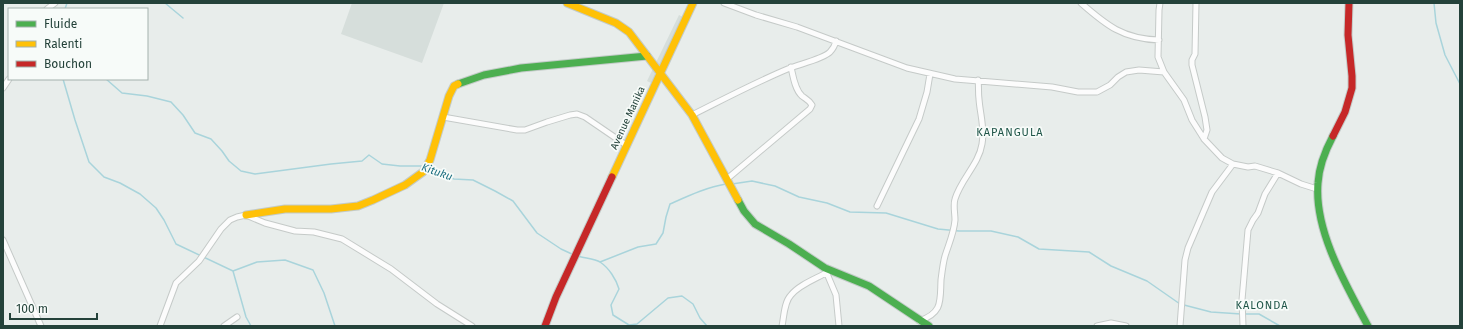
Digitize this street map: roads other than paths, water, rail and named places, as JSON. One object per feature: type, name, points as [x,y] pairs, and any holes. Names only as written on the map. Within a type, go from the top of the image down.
[{"type":"street","points":[[567,3],[616,23],[629,32],[692,115],[744,211],[755,224],[789,244],[826,270],[869,286],[930,326]]},
{"type":"street","name":"Avenue Manika","points":[[545,326],[556,297],[659,73],[694,3]]},
{"type":"street","points":[[724,3],[756,15],[797,26],[907,68],[955,78],[1052,87],[1078,92],[1097,92],[1110,85],[1126,72],[1139,70],[1164,72]]},
{"type":"street","points":[[1081,3],[1102,21],[1126,35],[1143,39],[1158,40]]},
{"type":"street","points":[[1160,3],[1158,57],[1164,72],[1184,100],[1192,120],[1204,140],[1222,158],[1233,164],[1248,167],[1255,166],[1278,172],[1301,184],[1316,189]]},
{"type":"street","points":[[1196,3],[1195,54],[1192,60],[1207,130],[1204,140]]},
{"type":"street","points":[[1349,3],[1348,21],[1349,46],[1353,76],[1352,93],[1347,111],[1326,147],[1320,164],[1316,189],[1319,210],[1336,262],[1368,326]]},
{"type":"street","points":[[692,115],[750,85],[830,52],[836,41]]},
{"type":"street","points":[[160,326],[176,283],[199,261],[221,229],[230,220],[246,215],[285,209],[328,209],[358,206],[379,198],[415,179],[428,167],[433,157],[447,98],[452,87],[462,81],[482,75],[547,64],[647,56]]},
{"type":"street","points":[[727,179],[810,109],[812,105],[810,101],[801,95],[797,88],[791,67]]},
{"type":"street","points":[[877,206],[919,119],[927,92],[930,74]]},
{"type":"street","points":[[920,320],[930,317],[938,308],[941,297],[943,269],[955,220],[954,200],[960,185],[974,164],[982,146],[984,131],[978,80]]},
{"type":"street","points":[[443,117],[517,130],[525,130],[577,114],[591,120],[626,145]]},
{"type":"street","points":[[1180,326],[1188,248],[1212,192],[1233,164]]},
{"type":"street","points":[[1243,326],[1242,300],[1248,230],[1252,220],[1258,213],[1265,194],[1278,172]]},
{"type":"street","points":[[246,215],[264,223],[295,231],[314,232],[342,239],[391,269],[436,304],[472,326]]},
{"type":"street","points":[[3,240],[41,326]]},
{"type":"street","points":[[782,326],[790,295],[826,270]]},
{"type":"street","points":[[826,270],[836,295],[839,326]]},
{"type":"street","points":[[224,326],[237,317]]},
{"type":"street","points":[[1097,326],[1111,323],[1126,326]]},
{"type":"waterway","name":"Kituku","points":[[65,8],[67,3]]},
{"type":"waterway","points":[[165,3],[183,18]]},
{"type":"waterway","points":[[1434,3],[1436,23],[1445,55],[1460,84]]},
{"type":"waterway","points":[[63,80],[89,162],[104,177],[120,183],[140,194],[156,208],[176,244],[233,271],[257,262],[285,260],[313,270],[324,293],[335,326]]},
{"type":"waterway","name":"Kituku","points":[[107,80],[122,93],[147,96],[171,102],[183,115],[195,133],[211,139],[229,161],[241,171],[255,174],[362,161],[369,155],[382,164],[424,167]]},
{"type":"waterway","name":"Kituku","points":[[429,169],[454,179],[473,180],[513,201],[537,233],[561,249],[574,255]]},
{"type":"waterway","points":[[732,184],[752,181],[775,186],[799,197],[827,203],[850,212],[886,213],[938,229],[959,231],[991,231],[1018,237],[1039,249],[1089,252],[1111,266],[1147,281],[1180,304]]},
{"type":"waterway","points":[[600,262],[638,247],[656,244],[663,233],[670,204],[691,195],[726,184]]},
{"type":"waterway","name":"Kituku","points":[[578,256],[600,262],[612,274],[619,289],[611,305],[613,315],[629,325],[637,324],[668,298],[682,296],[693,304],[700,318],[707,326]]},
{"type":"waterway","points":[[233,271],[246,317],[251,326]]},
{"type":"waterway","points":[[1184,305],[1211,312],[1241,314]]},
{"type":"waterway","points":[[1245,314],[1259,314],[1280,326]]},
{"type":"district","name":"KAPANGULA","points":[[1010,132]]},
{"type":"district","name":"KALONDA","points":[[1262,305]]}]
